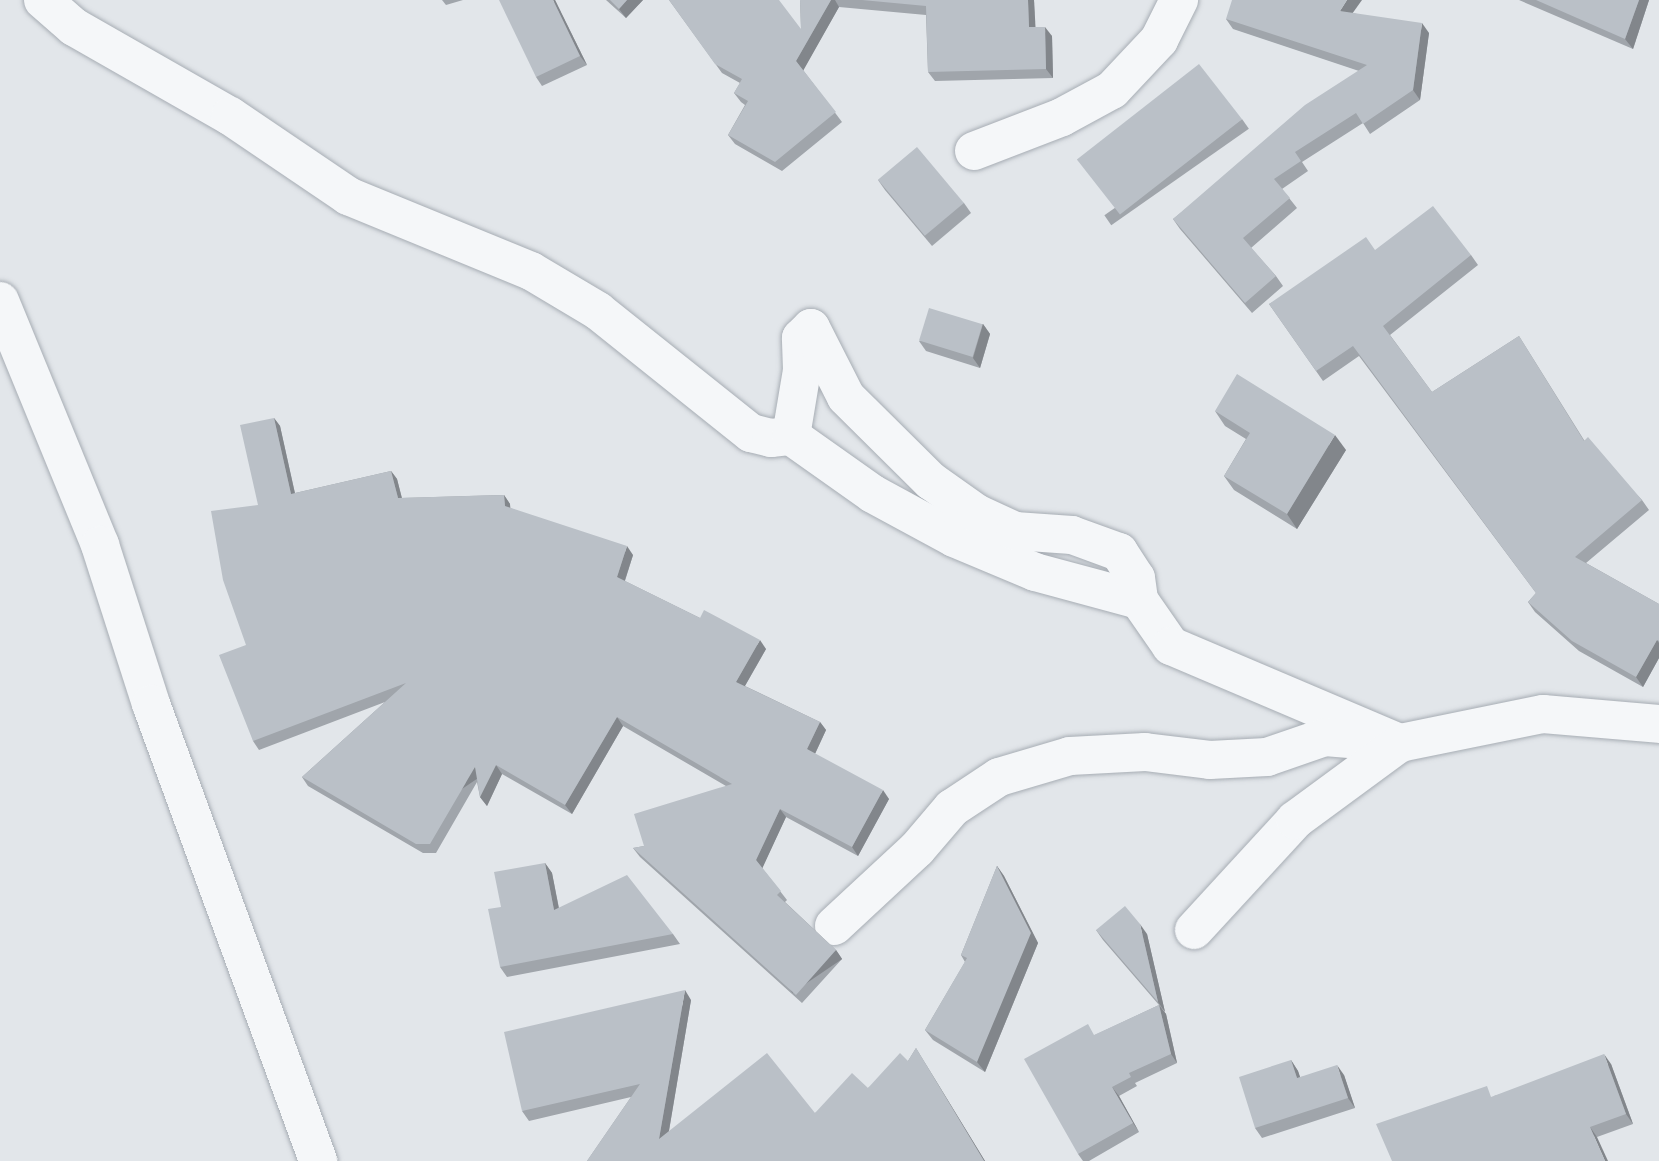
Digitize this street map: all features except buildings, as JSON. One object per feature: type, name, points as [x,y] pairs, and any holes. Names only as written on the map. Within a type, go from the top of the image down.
[{"type":"street","points":[[43,0],[74,27],[230,116],[348,196],[531,271],[598,311],[751,433],[771,438],[791,436],[882,500],[954,538],[1035,572],[1139,600]]},
{"type":"street","points":[[974,151],[1062,117],[1112,90],[1159,40],[1179,0]]},
{"type":"street","points":[[0,301],[100,545],[151,704],[318,1161]]},
{"type":"street","points":[[791,436],[802,370],[801,338],[811,328],[846,397],[931,481],[976,513],[1015,531],[1072,535],[1119,552],[1136,578],[1139,600],[1171,646],[1400,743]]},
{"type":"street","points":[[834,926],[917,849],[952,808],[999,777],[1070,756],[1144,752],[1210,760],[1267,757],[1325,737],[1400,743],[1543,714],[1659,723]]},
{"type":"street","points":[[1194,930],[1295,820],[1400,743]]}]
